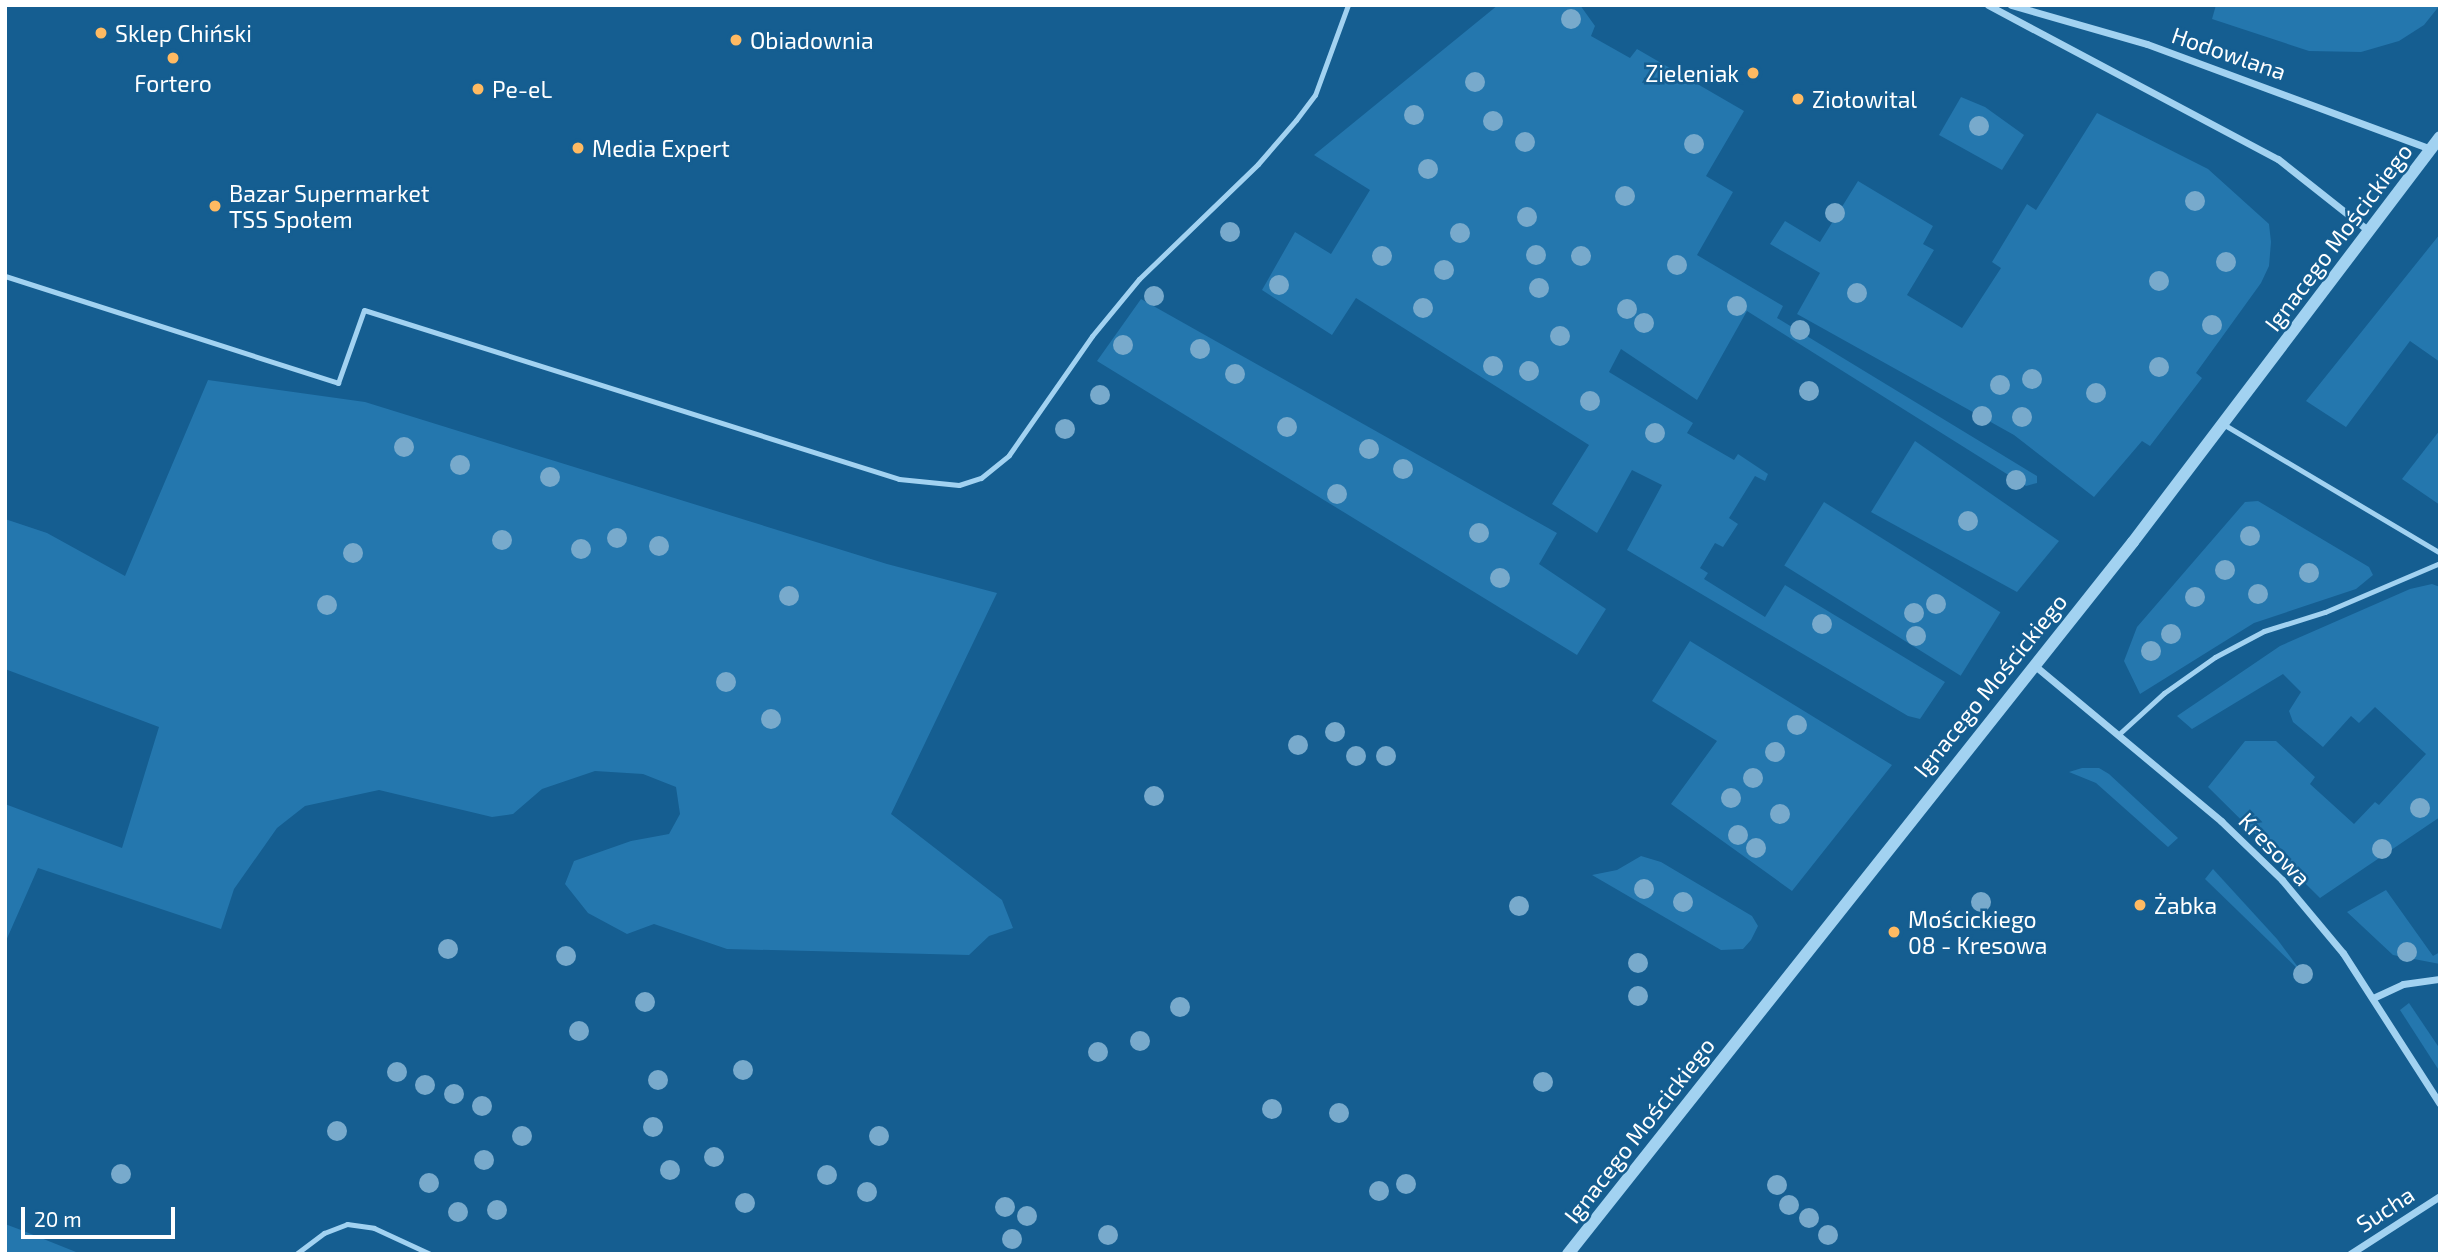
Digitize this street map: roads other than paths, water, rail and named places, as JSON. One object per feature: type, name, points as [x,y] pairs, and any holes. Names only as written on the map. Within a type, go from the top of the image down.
[{"type":"street","points":[[1988,5],[2278,159],[2369,231]]},
{"type":"street","name":"Hodowlana","points":[[2011,5],[2147,44],[2431,149]]},
{"type":"street","name":"Ignacego Mościckiego","points":[[1568,1254],[2223,424],[2440,137]]},
{"type":"street","name":"Kresowa","points":[[2033,664],[2119,734],[2282,880],[2343,953],[2440,1104]]},
{"type":"street","points":[[2373,998],[2403,984],[2440,979]]},
{"type":"street","name":"Sucha","points":[[2350,1254],[2440,1196]]},
{"type":"lane","points":[[5,276],[338,383],[364,310],[899,479],[959,485],[981,478],[1009,455],[1092,336],[1139,279],[1296,120],[1315,95],[1348,5]]},
{"type":"lane","points":[[2223,424],[2440,553]]},
{"type":"lane","points":[[2119,734],[2164,693],[2215,657],[2264,631],[2325,612],[2440,563]]},
{"type":"lane","points":[[296,1254],[324,1233],[347,1224],[374,1228],[430,1254]]},
{"type":"place","name":"Sklep Chiński","points":[[101,33]]},
{"type":"place","name":"Obiadownia","points":[[736,40]]},
{"type":"place","name":"Fortero","points":[[173,58]]},
{"type":"place","name":"Zieleniak","points":[[1753,73]]},
{"type":"place","name":"Pe-eL","points":[[478,89]]},
{"type":"place","name":"Ziołowital","points":[[1798,99]]},
{"type":"place","name":"Media Expert","points":[[578,148]]},
{"type":"place","name":"Bazar Supermarket TSS Społem","points":[[215,206]]},
{"type":"place","name":"Żabka","points":[[2140,905]]},
{"type":"place","name":"Mościckiego 08 - Kresowa","points":[[1894,932]]}]
